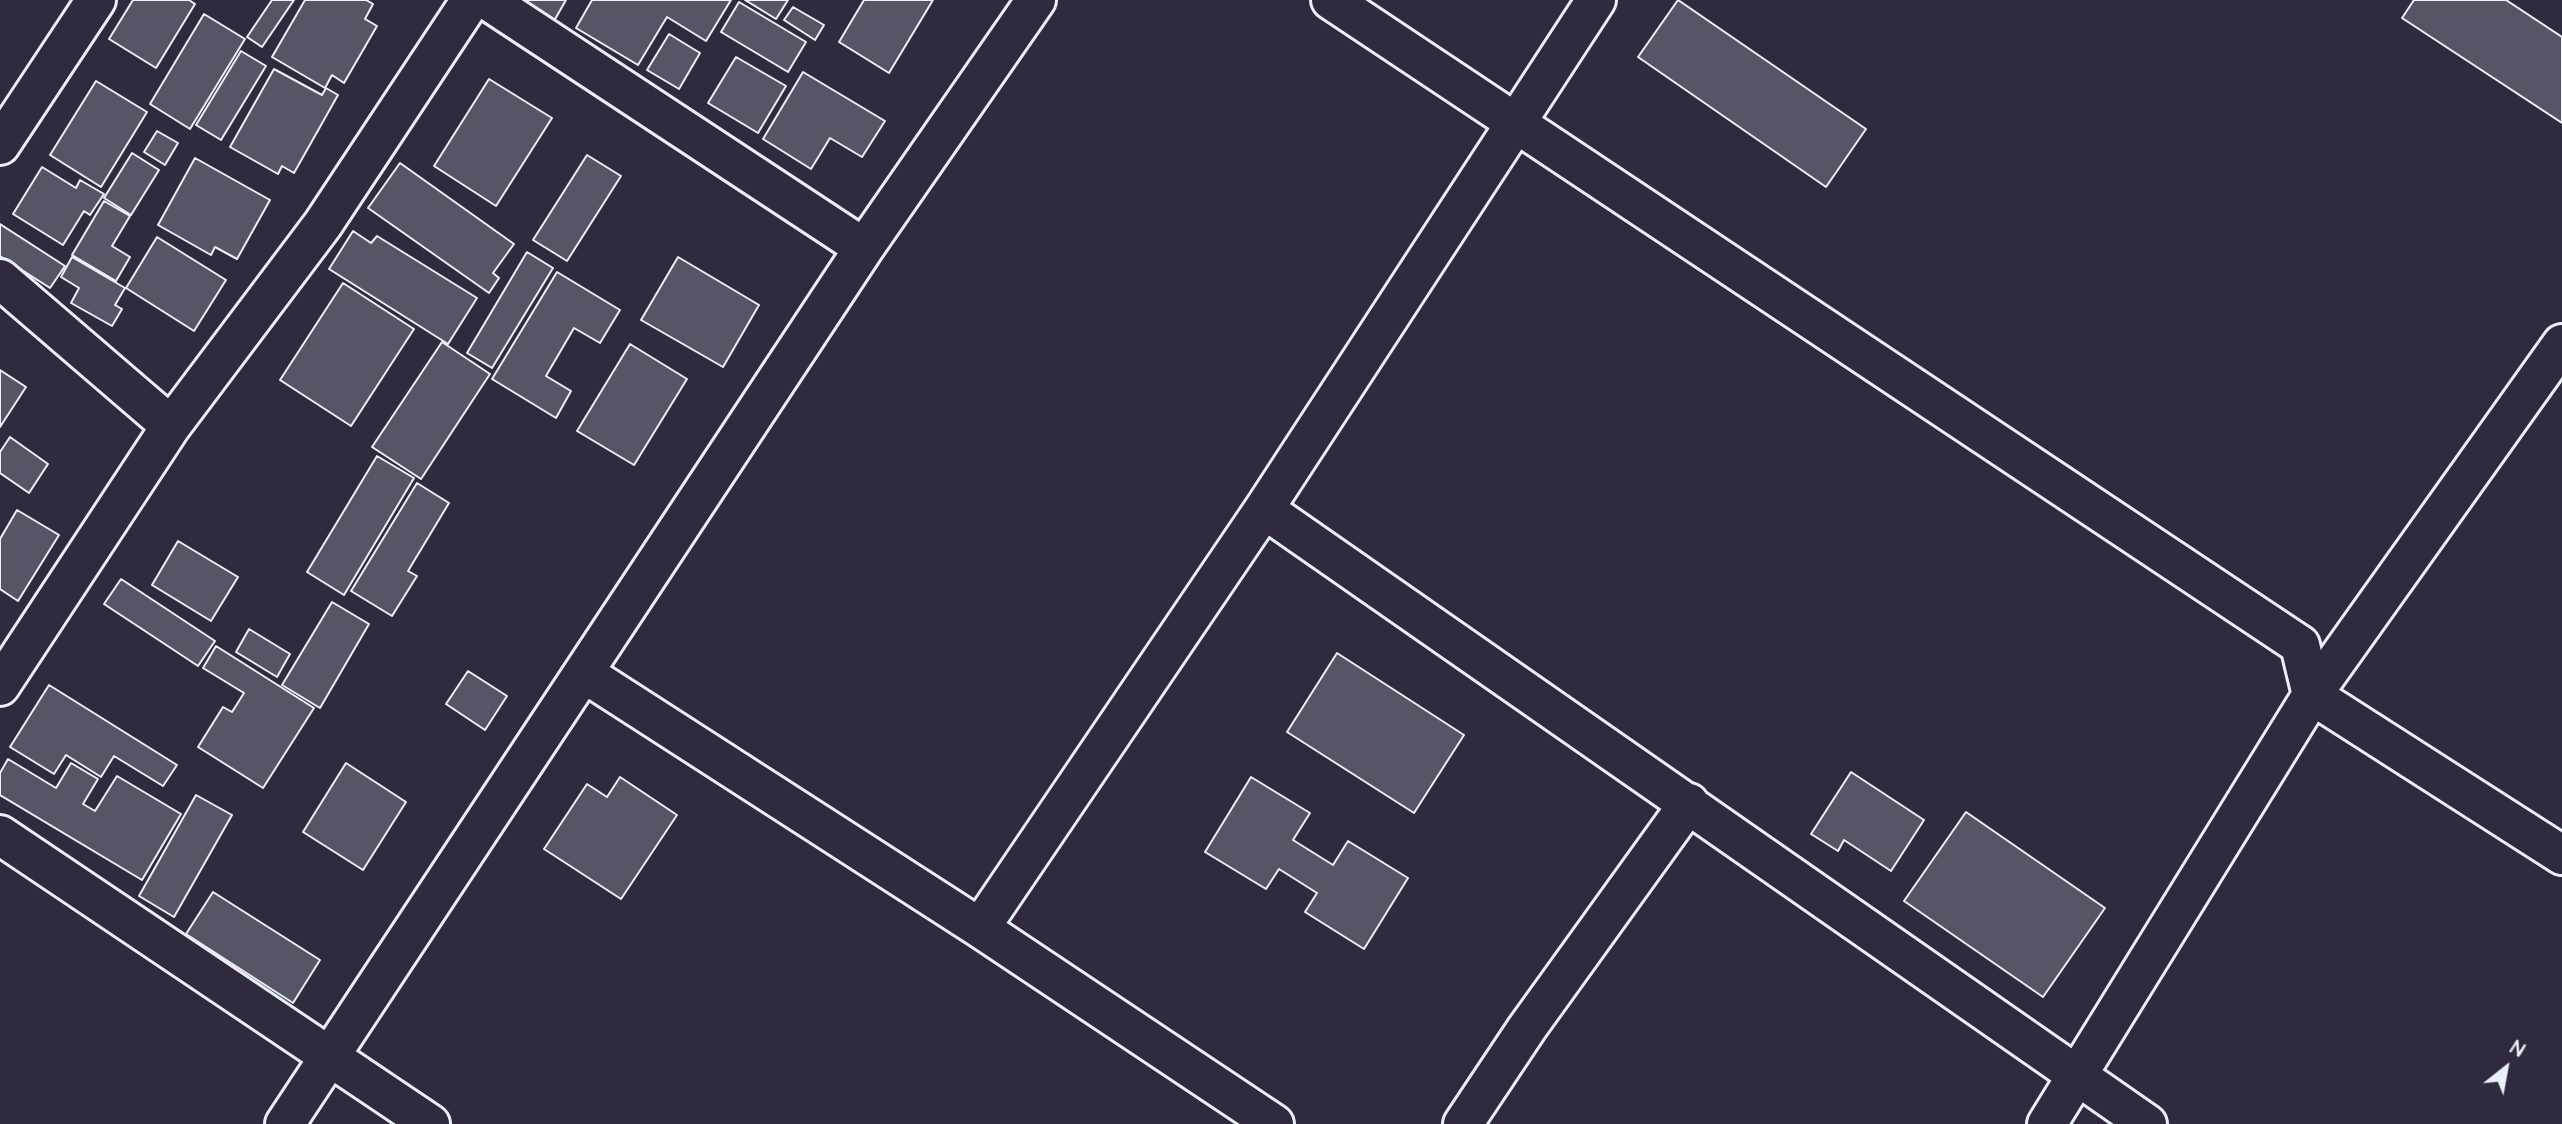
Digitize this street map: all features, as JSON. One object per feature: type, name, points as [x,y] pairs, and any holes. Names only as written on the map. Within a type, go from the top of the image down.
[{"type":"street","points":[[0,145],[96,0]]},
{"type":"street","points":[[0,686],[171,426],[323,224],[471,0]]},
{"type":"street","points":[[487,0],[864,248]]},
{"type":"street","points":[[285,1124],[864,248],[1037,0]]},
{"type":"street","points":[[1332,0],[2300,645],[2312,695],[2562,855]]},
{"type":"street","points":[[980,928],[1265,509],[1596,0]]},
{"type":"street","points":[[0,279],[171,426]]},
{"type":"street","points":[[2047,1124],[2312,695],[2562,344]]},
{"type":"street","points":[[1265,509],[2147,1124]]},
{"type":"street","points":[[584,674],[980,928],[1274,1124]]},
{"type":"street","points":[[1463,1124],[1527,1028],[1689,803]]},
{"type":"street","points":[[0,835],[430,1124]]},
{"type":"building","points":[[133,0],[189,0],[195,4],[156,68],[109,39]]},
{"type":"building","points":[[272,0],[294,0],[262,47],[247,37]]},
{"type":"building","points":[[305,0],[366,0],[373,4],[365,19],[377,26],[344,83],[332,75],[325,88],[272,57]]},
{"type":"building","points":[[520,0],[566,0],[554,21]]},
{"type":"building","points":[[592,0],[731,0],[706,41],[667,17],[638,65],[576,28]]},
{"type":"building","points":[[745,0],[788,0],[776,19]]},
{"type":"building","points":[[864,0],[933,0],[889,73],[839,42]]},
{"type":"building","points":[[1678,0],[1866,129],[1826,187],[1638,57]]},
{"type":"building","points":[[2414,0],[2506,0],[2562,37],[2562,123],[2402,18]]},
{"type":"building","points":[[739,2],[806,42],[788,72],[721,32]]},
{"type":"building","points":[[793,7],[824,25],[815,40],[784,20]]},
{"type":"building","points":[[204,14],[245,39],[190,129],[150,104]]},
{"type":"building","points":[[669,34],[700,53],[679,89],[647,70]]},
{"type":"building","points":[[241,51],[266,66],[221,140],[196,125]]},
{"type":"building","points":[[736,57],[786,86],[758,133],[708,103]]},
{"type":"building","points":[[274,69],[322,95],[326,88],[338,95],[294,173],[282,166],[278,174],[230,147]]},
{"type":"building","points":[[803,72],[885,121],[862,157],[830,138],[811,169],[763,139]]},
{"type":"building","points":[[489,79],[552,118],[496,206],[434,166]]},
{"type":"building","points":[[96,81],[147,112],[101,187],[50,155]]},
{"type":"building","points":[[157,131],[178,143],[165,165],[144,152]]},
{"type":"building","points":[[132,153],[159,170],[131,215],[104,198]]},
{"type":"building","points":[[587,155],[621,176],[567,261],[533,240]]},
{"type":"building","points":[[195,158],[270,200],[237,259],[215,247],[211,255],[158,225]]},
{"type":"building","points":[[400,163],[514,244],[493,273],[499,278],[489,293],[368,208]]},
{"type":"building","points":[[42,167],[76,188],[80,180],[104,194],[90,215],[84,211],[63,245],[13,214]]},
{"type":"building","points":[[104,201],[130,216],[112,246],[130,257],[116,281],[72,255]]},
{"type":"building","points":[[0,224],[65,266],[50,288],[0,256]]},
{"type":"building","points":[[353,231],[371,243],[377,236],[477,298],[448,344],[329,269]]},
{"type":"building","points":[[157,237],[226,280],[194,331],[126,288]]},
{"type":"building","points":[[527,252],[553,268],[492,368],[467,353]]},
{"type":"building","points":[[72,257],[125,288],[115,305],[122,309],[112,326],[71,303],[79,288],[61,277]]},
{"type":"building","points":[[678,257],[759,305],[723,367],[641,320]]},
{"type":"building","points":[[557,272],[620,310],[600,343],[574,328],[546,376],[571,391],[556,418],[492,379]]},
{"type":"building","points":[[343,283],[414,329],[351,426],[280,380]]},
{"type":"building","points":[[442,342],[490,374],[421,479],[372,447]]},
{"type":"building","points":[[630,344],[687,379],[634,465],[577,431]]},
{"type":"building","points":[[0,370],[26,387],[0,427]]},
{"type":"building","points":[[10,437],[48,464],[29,493],[0,473],[0,452]]},
{"type":"building","points":[[377,456],[414,478],[344,595],[307,572]]},
{"type":"building","points":[[417,483],[449,503],[408,571],[417,576],[392,616],[351,591]]},
{"type":"building","points":[[17,510],[59,535],[18,601],[0,589],[0,539]]},
{"type":"building","points":[[178,541],[238,577],[211,621],[152,585]]},
{"type":"building","points":[[121,579],[215,641],[198,666],[104,604]]},
{"type":"building","points":[[332,602],[369,624],[320,708],[282,685]]},
{"type":"building","points":[[249,629],[290,654],[277,677],[236,652]]},
{"type":"building","points":[[216,646],[314,708],[263,788],[198,747],[223,707],[232,712],[244,693],[203,668]]},
{"type":"building","points":[[1337,653],[1464,735],[1414,813],[1287,732]]},
{"type":"building","points":[[468,671],[507,696],[485,730],[446,704]]},
{"type":"building","points":[[49,685],[177,765],[163,786],[114,756],[101,777],[66,755],[54,774],[10,747]]},
{"type":"building","points":[[8,759],[56,788],[71,763],[98,779],[83,804],[95,811],[117,776],[181,814],[142,880],[0,795],[0,773]]},
{"type":"building","points":[[346,763],[406,802],[363,870],[303,832]]},
{"type":"building","points":[[1851,772],[1924,820],[1891,871],[1844,840],[1838,851],[1811,834]]},
{"type":"building","points":[[620,777],[677,815],[621,899],[544,849],[587,784],[607,797]]},
{"type":"building","points":[[1251,777],[1310,813],[1293,840],[1333,865],[1348,841],[1408,878],[1364,949],[1305,912],[1317,893],[1279,869],[1266,889],[1205,852]]},
{"type":"building","points":[[196,795],[232,815],[174,917],[139,896]]},
{"type":"building","points":[[1966,812],[2105,908],[2043,997],[1904,901]]},
{"type":"building","points":[[213,892],[320,960],[293,1003],[186,934]]}]
